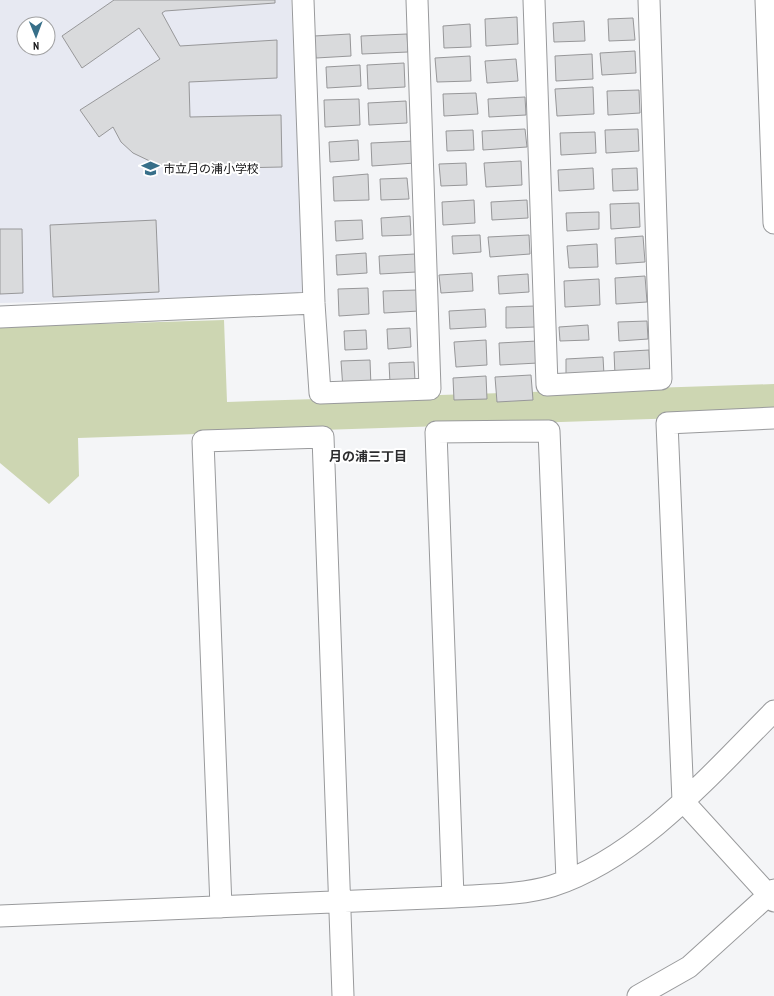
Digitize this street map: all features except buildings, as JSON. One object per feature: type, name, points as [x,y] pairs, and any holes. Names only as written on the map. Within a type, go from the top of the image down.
[{"type":"street","points":[[303,0],[314,303],[320,393],[430,389],[417,0]]},
{"type":"street","points":[[534,0],[547,385],[661,380],[649,0]]},
{"type":"street","points":[[766,0],[774,223]]},
{"type":"street","points":[[0,317],[314,303]]},
{"type":"street","points":[[638,996],[689,967],[772,895],[683,801],[667,423],[774,418]]},
{"type":"street","points":[[453,897],[436,432],[549,431],[567,880]]},
{"type":"street","points":[[221,907],[203,441],[323,437],[341,902],[343,996]]},
{"type":"street","points":[[0,916],[453,897],[508,894],[551,886],[567,880],[618,854],[683,801],[774,711]]},
{"type":"shaded area","name":"市立月の浦小学校","points":[[0,0],[291,0],[306,288],[300,295],[0,303]]},
{"type":"green space","points":[[224,320],[227,402],[774,384],[774,415],[78,438],[79,476],[49,504],[0,463],[0,327]]},
{"type":"place","name":"市立月の浦小学校","points":[[150,168]]},
{"type":"district","name":"月の浦三丁目","points":[[368,456]]}]
